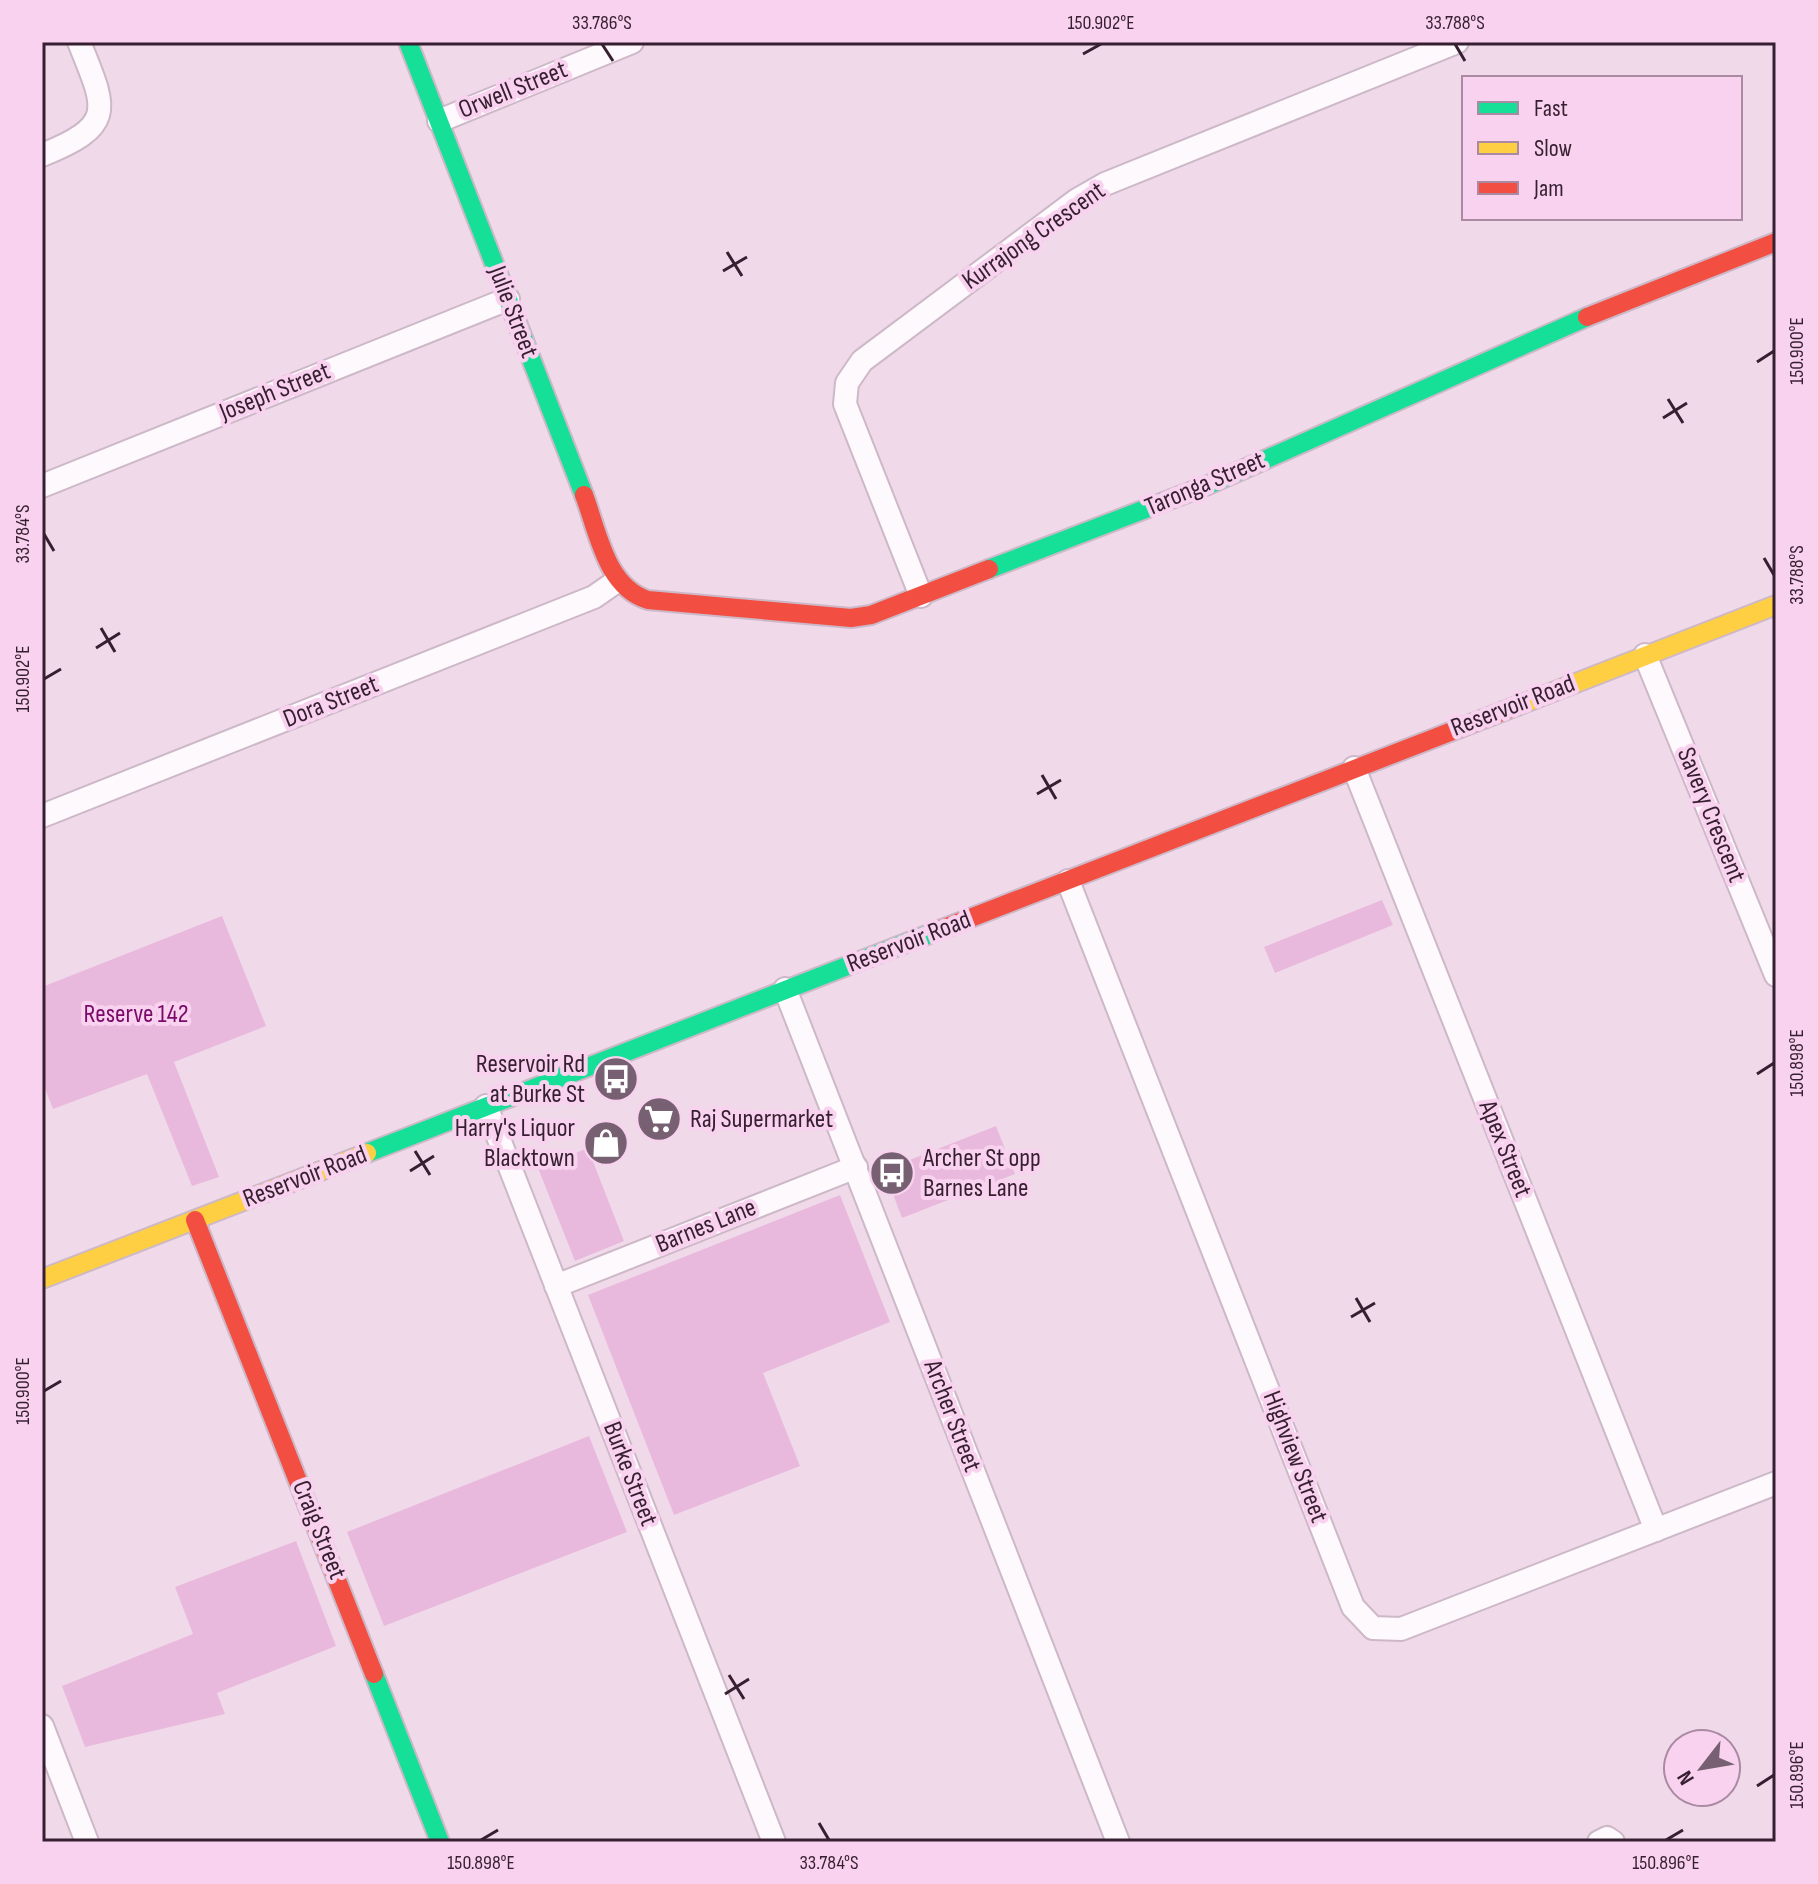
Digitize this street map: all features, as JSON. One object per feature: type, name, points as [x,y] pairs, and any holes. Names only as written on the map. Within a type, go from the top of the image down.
[{"type":"street","points":[[42,155],[78,141],[94,127],[98,117],[99,92],[79,42]]},
{"type":"street","name":"Julie Street","points":[[408,42],[617,581]]},
{"type":"street","name":"Orwell Street","points":[[439,121],[632,42]]},
{"type":"street","name":"Kurrajong Crescent","points":[[921,596],[845,404],[847,383],[862,361],[1077,200],[1105,184],[1457,42]]},
{"type":"street","name":"Taronga Street","points":[[617,581],[632,595],[648,600],[851,618],[871,615],[1208,485],[1545,334],[1776,242]]},
{"type":"street","name":"Joseph Street","points":[[42,486],[508,299]]},
{"type":"street","name":"Dora Street","points":[[42,816],[594,597],[617,581]]},
{"type":"street","name":"Reservoir Road","points":[[42,1279],[1776,605]]},
{"type":"street","name":"Savery Crescent","points":[[1645,655],[1776,975]]},
{"type":"street","name":"Apex Street","points":[[1354,768],[1656,1530]]},
{"type":"street","name":"Highview Street","points":[[1068,881],[1353,1607],[1373,1628],[1401,1629],[1776,1483]]},
{"type":"street","name":"Archer Street","points":[[785,989],[1118,1842]]},
{"type":"street","name":"Burke Street","points":[[486,1106],[774,1842]]},
{"type":"street","name":"Barnes Lane","points":[[556,1286],[856,1167]]},
{"type":"street","name":"Craig Street","points":[[195,1220],[440,1842]]},
{"type":"street","points":[[42,1726],[87,1842]]},
{"type":"street","points":[[1599,1842],[1607,1838],[1613,1842]]},
{"type":"green space","points":[[1382,900],[1393,925],[1275,973],[1264,947]]},
{"type":"green space","name":"Reserve 142","points":[[222,916],[266,1026],[174,1062],[219,1177],[192,1186],[147,1074],[53,1109],[42,1081],[42,987]]},
{"type":"green space","points":[[996,1126],[1015,1174],[902,1218],[884,1170]]},
{"type":"green space","points":[[598,1144],[592,1159],[624,1241],[575,1261],[538,1168]]},
{"type":"green space","points":[[840,1195],[890,1322],[763,1373],[800,1466],[674,1515],[588,1295]]},
{"type":"green space","points":[[589,1436],[627,1532],[384,1626],[347,1532]]},
{"type":"green space","points":[[296,1541],[336,1646],[217,1693],[225,1714],[85,1747],[62,1686],[193,1634],[175,1587]]},
{"type":"traffic: fast","points":[[408,42],[584,495]]},
{"type":"traffic: fast","points":[[989,569],[1208,485],[1587,317]]},
{"type":"traffic: fast","points":[[367,1153],[942,929]]},
{"type":"traffic: fast","points":[[374,1674],[440,1842]]},
{"type":"traffic: slow","points":[[1517,706],[1776,605]]},
{"type":"traffic: slow","points":[[42,1279],[367,1153]]},
{"type":"traffic: jam","points":[[1587,317],[1776,242]]},
{"type":"traffic: jam","points":[[584,495],[613,571],[634,593],[648,600],[851,618],[871,615],[989,569]]},
{"type":"traffic: jam","points":[[942,929],[1517,706]]},
{"type":"traffic: jam","points":[[195,1220],[374,1674]]},
{"type":"place","name":"Reservoir Rd at Burke St","points":[[616,1079]]},
{"type":"place","name":"Raj Supermarket","points":[[659,1119]]},
{"type":"place","name":"Harry's Liquor Blacktown","points":[[606,1143]]},
{"type":"place","name":"Archer St opp Barnes Lane","points":[[892,1173]]}]
